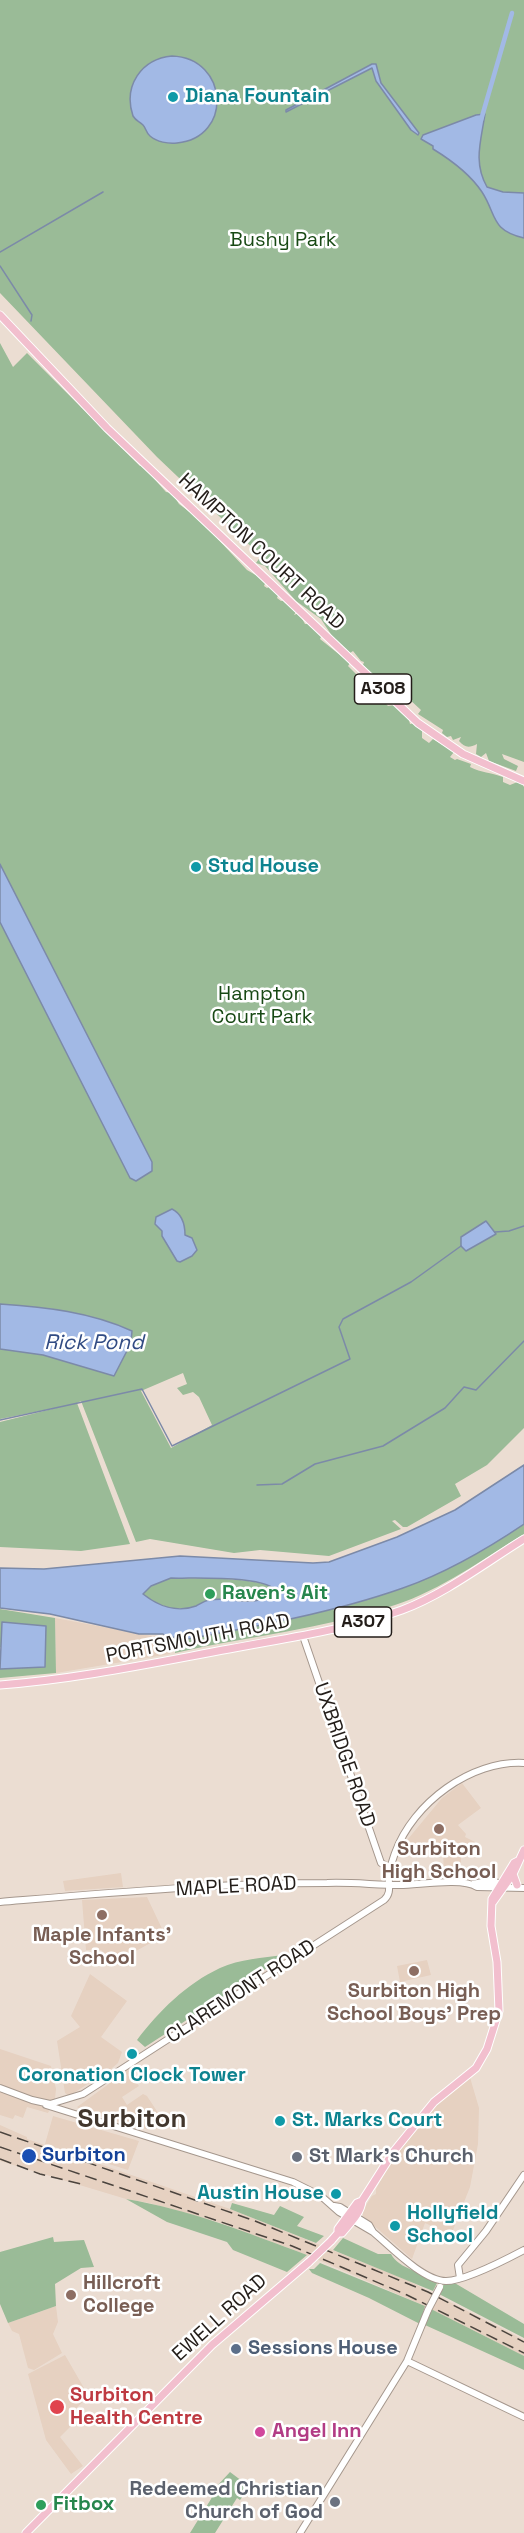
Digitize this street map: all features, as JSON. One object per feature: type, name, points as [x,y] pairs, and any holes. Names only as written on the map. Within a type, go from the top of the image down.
[{"type":"main road","name":"HAMPTON COURT ROAD","points":[[0,315],[115,435],[418,723],[463,754],[524,781]]},
{"type":"main road","name":"PORTSMOUTH ROAD","points":[[0,1685],[100,1674],[303,1636],[403,1609],[425,1599],[524,1539]]},
{"type":"main road","points":[[502,1885],[513,1874],[524,1850]]},
{"type":"main road","points":[[502,1885],[515,1861],[518,1861]]},
{"type":"main road","points":[[513,1874],[522,1886]]},
{"type":"main road","name":"EWELL ROAD","points":[[26,2533],[212,2344],[309,2262],[338,2234],[342,2233],[394,2151],[434,2102],[476,2068],[487,2049],[499,2011],[497,1962],[491,1926],[493,1902],[502,1885]]},
{"type":"street","name":"UXBRIDGE ROAD","points":[[303,1636],[381,1863],[391,1868]]},
{"type":"street","points":[[390,1884],[396,1850],[410,1824],[428,1805],[452,1785],[484,1768],[501,1764],[524,1763]]},
{"type":"street","name":"MAPLE ROAD","points":[[0,1902],[328,1882],[390,1884],[451,1882],[473,1884],[477,1887],[522,1886]]},
{"type":"street","name":"CLAREMONT ROAD","points":[[60,2105],[64,2099],[70,2106],[83,2094],[384,1900],[388,1895],[390,1884]]},
{"type":"street","points":[[0,2088],[41,2102],[70,2106],[80,2116],[293,2182],[321,2196],[373,2232],[410,2265],[441,2284]]},
{"type":"street","points":[[460,2278],[458,2265],[486,2230],[524,2175]]},
{"type":"street","points":[[300,2533],[406,2361],[441,2284],[524,2250]]},
{"type":"street","points":[[406,2361],[524,2417]]},
{"type":"shaded area","points":[[55,1618],[168,1639],[170,1654],[56,1673]]},
{"type":"shaded area","name":"Surbiton High School","points":[[462,1783],[481,1808],[458,1825],[466,1834],[465,1837],[475,1842],[476,1848],[461,1849],[461,1875],[444,1875],[443,1850],[403,1851],[408,1839],[442,1798]]},
{"type":"shaded area","points":[[121,1873],[123,1887],[65,1891],[63,1881]]},
{"type":"shaded area","points":[[147,1897],[165,1935],[116,1962],[101,1950],[86,1950],[82,1900]]},
{"type":"shaded area","name":"Surbiton High School Boys' Prep","points":[[427,1960],[431,1975],[400,1982],[397,1966]]},
{"type":"shaded area","points":[[90,1974],[127,2001],[101,2037],[122,2052],[118,2063],[111,2069],[69,2096],[65,2093],[57,2041],[80,2027],[71,2016]]},
{"type":"shaded area","points":[[0,2049],[51,2066],[56,2089],[55,2099],[48,2113],[27,2107],[23,2118],[15,2115],[13,2119],[0,2115]]},
{"type":"shaded area","points":[[128,2070],[139,2086],[122,2097],[127,2105],[143,2094],[147,2096],[164,2122],[149,2130],[83,2112],[77,2107]]},
{"type":"shaded area","points":[[469,2074],[479,2108],[478,2144],[470,2187],[451,2235],[425,2223],[412,2259],[363,2216],[363,2210],[372,2196],[376,2194],[376,2189],[397,2151],[433,2105]]},
{"type":"shaded area","points":[[53,2116],[139,2141],[128,2170],[45,2144]]},
{"type":"shaded area","points":[[0,2125],[27,2139],[230,2209],[407,2280],[524,2340],[524,2356],[425,2306],[307,2255],[218,2222],[126,2199],[0,2161]]},
{"type":"shaded area","points":[[56,2306],[58,2322],[53,2334],[62,2353],[34,2370],[28,2368],[19,2334],[12,2331],[8,2323]]},
{"type":"shaded area","name":"Surbiton Health Centre","points":[[65,2355],[84,2388],[82,2391],[87,2398],[69,2415],[71,2426],[60,2437],[83,2466],[71,2474],[46,2440],[28,2374]]},
{"type":"green space","name":"Bushy Park","points":[[0,0],[524,0],[524,762],[502,754],[504,759],[518,766],[516,771],[489,761],[486,753],[481,757],[476,754],[477,744],[467,747],[459,741],[461,737],[453,740],[451,736],[447,737],[442,733],[443,730],[418,714],[421,710],[408,698],[400,699],[363,665],[364,662],[353,651],[350,653],[332,636],[321,619],[296,601],[265,566],[256,563],[261,556],[157,457],[0,293]]},
{"type":"green space","name":"Hampton Court Park","points":[[0,343],[13,367],[27,353],[140,466],[142,465],[166,492],[172,493],[179,504],[199,519],[247,570],[266,581],[264,586],[267,588],[271,586],[279,593],[277,598],[281,601],[286,600],[297,610],[294,615],[299,613],[305,624],[311,624],[322,635],[320,639],[350,663],[348,666],[388,706],[395,705],[410,724],[415,723],[422,730],[422,738],[429,743],[433,739],[454,752],[450,757],[455,760],[503,777],[503,782],[510,785],[520,781],[524,787],[524,1428],[487,1465],[455,1484],[461,1496],[407,1527],[403,1527],[395,1520],[392,1521],[401,1529],[329,1556],[260,1550],[234,1553],[150,1539],[136,1542],[81,1401],[77,1403],[130,1544],[81,1551],[0,1547],[0,1422],[60,1407],[0,1419]],"holes":[[[183,1373],[187,1384],[177,1388],[183,1395],[193,1392],[199,1397],[212,1425],[171,1448],[141,1391]]]},
{"type":"green space","points":[[524,1524],[524,1534],[445,1583],[412,1599],[341,1620],[175,1653],[174,1637],[181,1635],[182,1639],[286,1620],[404,1588],[458,1563]]},
{"type":"green space","name":"Raven's Ait","points":[[171,1578],[246,1581],[272,1587],[278,1593],[249,1601],[209,1600],[182,1609],[161,1605],[143,1594],[151,1586]]},
{"type":"green space","points":[[0,1609],[55,1618],[56,1673],[0,1678],[0,1669],[45,1667],[0,1647]]},
{"type":"green space","points":[[283,1955],[284,1957],[145,2047],[137,2040],[174,1999],[208,1974],[235,1963]]},
{"type":"green space","points":[[126,2199],[195,2215],[307,2255],[287,2272],[233,2250],[227,2242],[167,2222]]},
{"type":"green space","points":[[232,2203],[274,2215],[280,2206],[304,2217],[297,2226],[324,2236],[316,2243],[230,2209]]},
{"type":"green space","points":[[53,2237],[54,2242],[84,2240],[94,2267],[81,2268],[55,2284],[56,2306],[8,2323],[0,2304],[0,2252]]},
{"type":"green space","points":[[343,2238],[378,2254],[391,2254],[400,2264],[437,2283],[433,2291],[333,2250]]},
{"type":"green space","points":[[320,2263],[425,2306],[420,2324],[312,2273],[309,2269],[314,2269]]},
{"type":"green space","points":[[453,2282],[524,2324],[524,2338],[439,2294],[444,2284]]},
{"type":"green space","points":[[431,2309],[524,2356],[524,2370],[425,2325]]},
{"type":"green space","points":[[230,2472],[250,2487],[240,2500],[237,2498],[215,2533],[190,2533],[216,2487]]},
{"type":"water","points":[[172,56],[191,60],[205,70],[213,83],[217,98],[215,114],[208,128],[195,138],[177,143],[166,143],[150,136],[143,125],[135,119],[131,94],[137,76],[143,68],[151,62]]},
{"type":"water","points":[[372,64],[376,64],[381,83],[419,133],[418,135],[411,130],[376,81],[372,68],[286,112],[286,110]]},
{"type":"water","points":[[485,114],[479,151],[480,169],[487,187],[503,192],[524,193],[524,238],[505,231],[496,221],[487,200],[472,179],[433,149],[433,146],[421,139],[423,135],[476,115]]},
{"type":"water","points":[[0,864],[152,1162],[152,1171],[136,1181],[130,1178],[0,922]]},
{"type":"water","points":[[172,1209],[181,1217],[185,1235],[192,1238],[197,1250],[192,1256],[180,1262],[177,1261],[162,1236],[162,1231],[155,1224],[156,1217]]},
{"type":"water","points":[[486,1221],[496,1234],[466,1251],[461,1246],[461,1237]]},
{"type":"water","name":"Rick Pond","points":[[0,1304],[51,1309],[100,1319],[132,1331],[131,1343],[114,1376],[43,1355],[0,1349]]},
{"type":"water","points":[[524,1465],[524,1524],[450,1568],[403,1588],[349,1605],[182,1640],[181,1636],[169,1638],[163,1634],[139,1634],[50,1614],[0,1608],[0,1568],[44,1569],[180,1556],[329,1562],[397,1537],[455,1510]],"holes":[[[171,1578],[245,1580],[271,1587],[278,1593],[267,1598],[249,1601],[209,1600],[182,1609],[161,1605],[143,1594],[151,1586]]]},
{"type":"water","points":[[2,1622],[46,1626],[45,1667],[0,1669]]},
{"type":"waterway","points":[[481,120],[512,13]]},
{"type":"waterway","points":[[0,252],[103,192]]},
{"type":"waterway","points":[[0,266],[32,315],[31,321]]},
{"type":"waterway","points":[[495,1232],[509,1231],[524,1226]]},
{"type":"waterway","points":[[0,1420],[142,1389],[172,1446],[350,1359],[339,1327],[343,1319],[411,1282],[461,1246]]},
{"type":"waterway","points":[[257,1485],[282,1484],[315,1464],[383,1446],[445,1408],[464,1387],[476,1390],[524,1341]]},
{"type":"railway","points":[[0,2132],[255,2221],[428,2292],[524,2342]]},
{"type":"railway","points":[[0,2147],[292,2246],[407,2295],[524,2353]]},
{"type":"railway","points":[[0,2159],[40,2174],[85,2185]]},
{"type":"place","name":"Diana Fountain","points":[[173,97]]},
{"type":"place","name":"Stud House","points":[[196,867]]},
{"type":"place","name":"Raven's Ait","points":[[210,1594]]},
{"type":"place","name":"Surbiton High School","points":[[439,1829]]},
{"type":"place","name":"Maple Infants' School","points":[[102,1915]]},
{"type":"place","name":"Surbiton High School Boys' Prep","points":[[414,1971]]},
{"type":"place","name":"Coronation Clock Tower","points":[[132,2054]]},
{"type":"place","name":"St. Marks Court","points":[[280,2121]]},
{"type":"place","name":"Surbiton","points":[[29,2156]]},
{"type":"place","name":"St Mark's Church","points":[[297,2157]]},
{"type":"place","name":"Austin House","points":[[336,2194]]},
{"type":"place","name":"Hollyfield School","points":[[395,2226]]},
{"type":"place","name":"Hillcroft College","points":[[71,2295]]},
{"type":"place","name":"Sessions House","points":[[236,2349]]},
{"type":"place","name":"Surbiton Health Centre","points":[[57,2407]]},
{"type":"place","name":"Angel Inn","points":[[260,2432]]},
{"type":"place","name":"Redeemed Christian Church of God","points":[[335,2502]]},
{"type":"place","name":"Fitbox","points":[[41,2505]]},
{"type":"district","name":"Surbiton","points":[[132,2120]]}]
